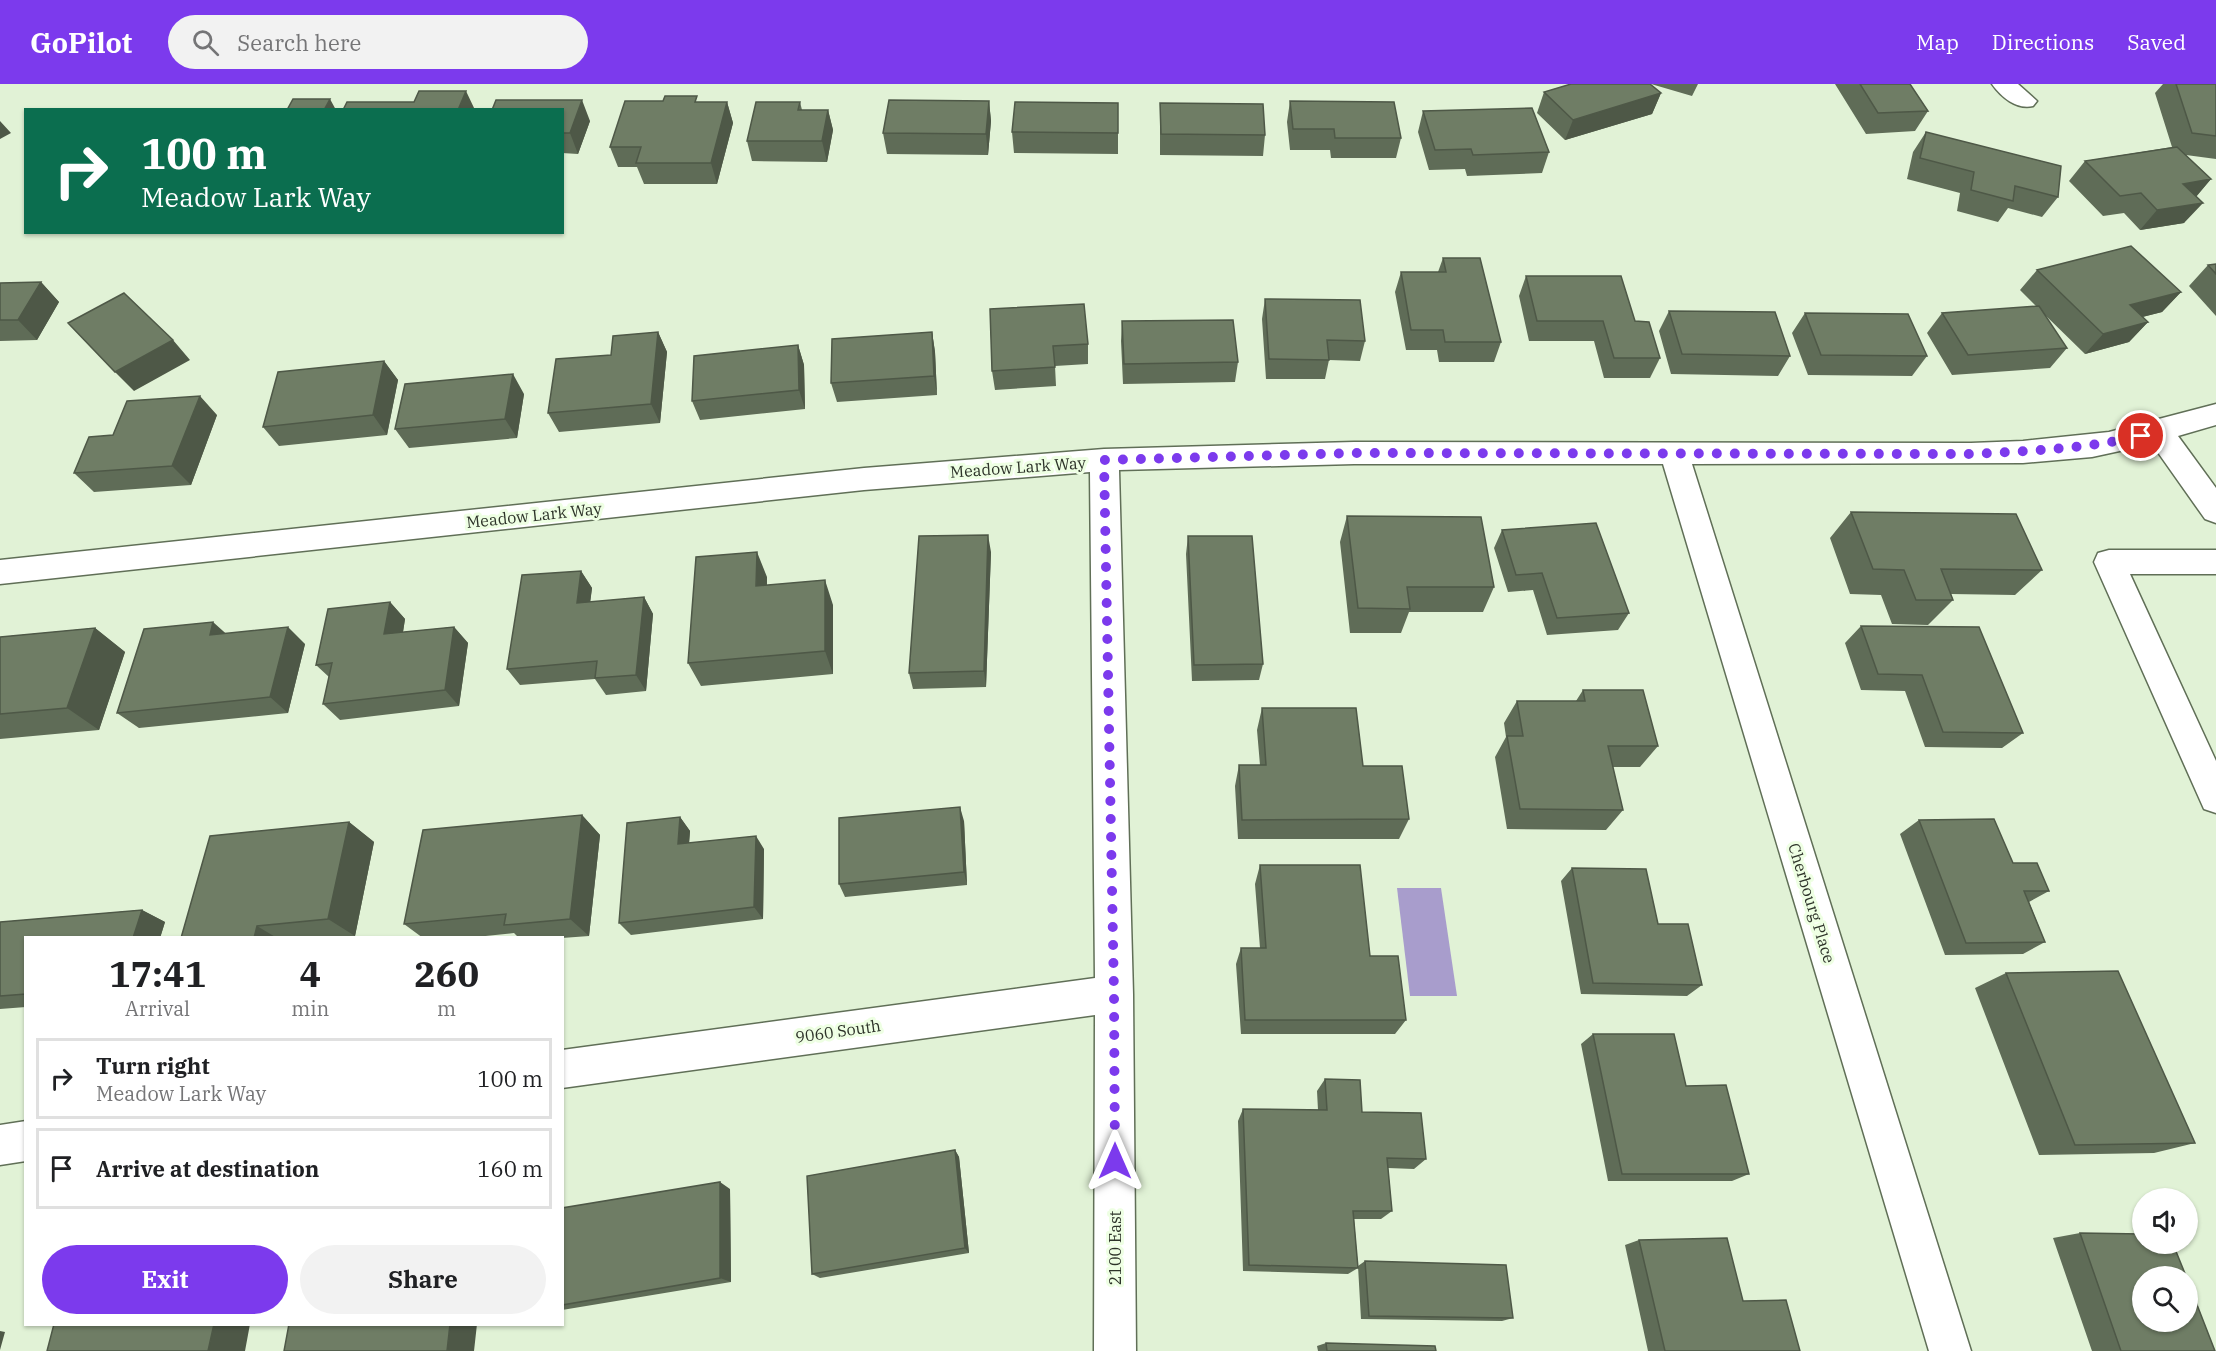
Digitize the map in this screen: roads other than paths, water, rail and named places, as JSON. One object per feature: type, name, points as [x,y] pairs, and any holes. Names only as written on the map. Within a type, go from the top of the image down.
[{"type":"street","points":[[2004,84],[2025,101]]},
{"type":"street","name":"Meadow Lark Way","points":[[0,572],[853,480],[1104,460],[1354,453],[1971,454],[2041,451],[2107,444],[2159,432],[2216,414]]},
{"type":"street","points":[[2159,432],[2216,511]]},
{"type":"street","name":"Cherbourg Place","points":[[1674,455],[1950,1351]]},
{"type":"street","name":"2100 East","points":[[1104,460],[1114,994],[1115,1351]]},
{"type":"street","points":[[2216,562],[2109,562],[2216,798]]},
{"type":"street","name":"9060 South","points":[[564,1069],[1114,994]]},
{"type":"street","points":[[0,1145],[24,1141]]}]
